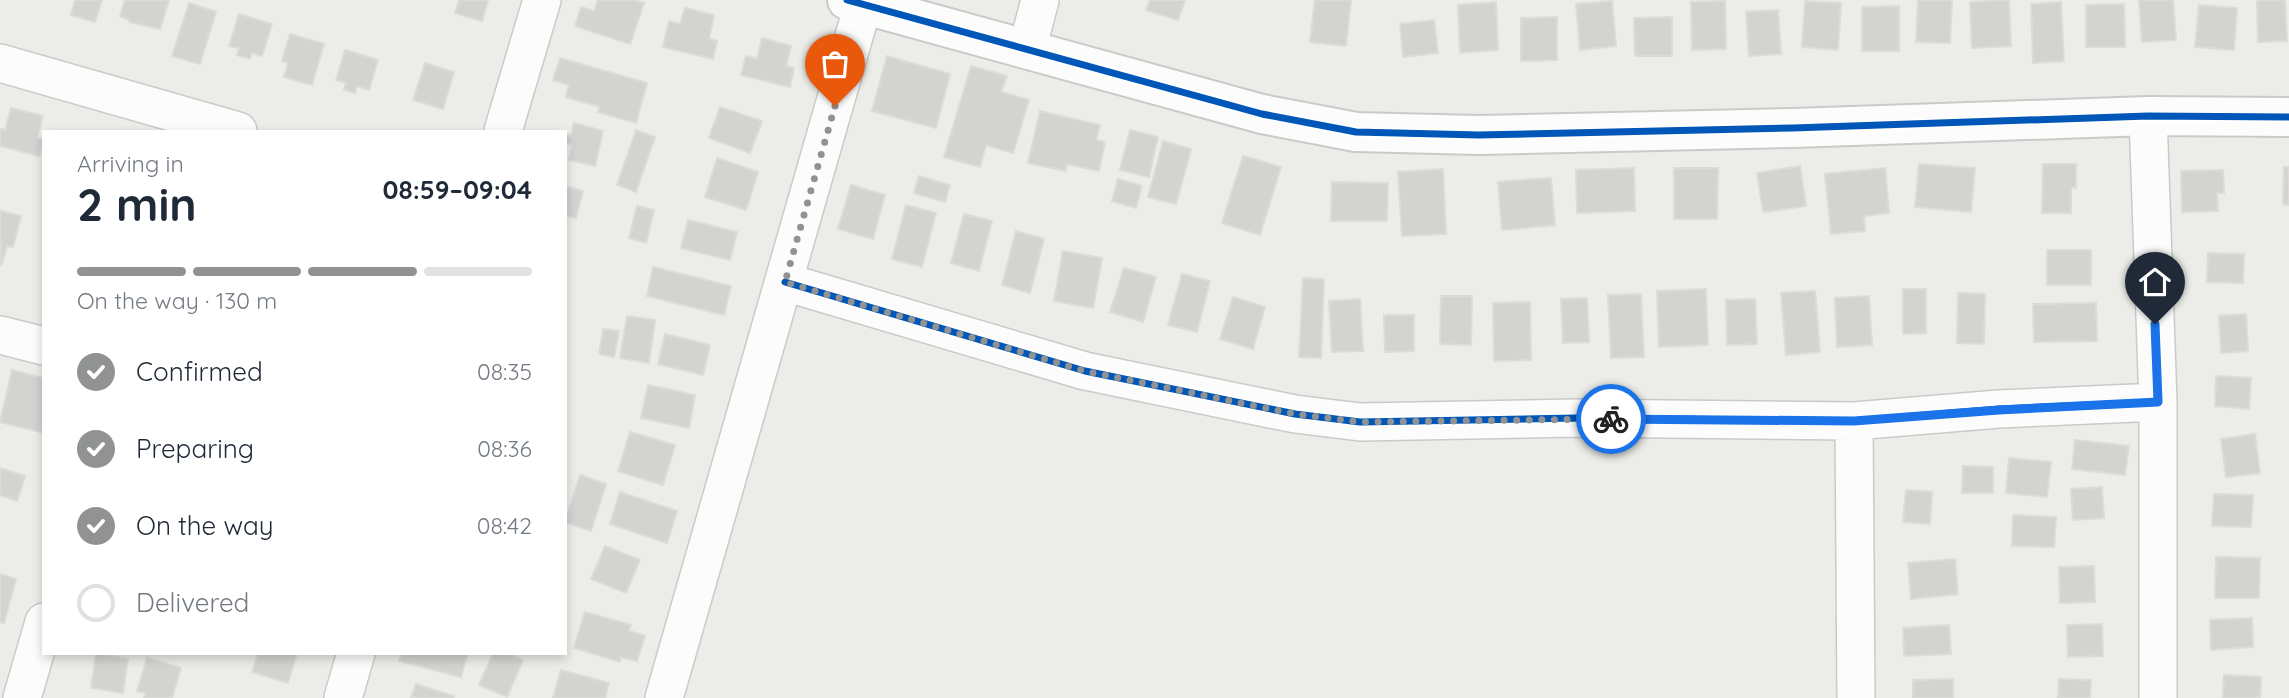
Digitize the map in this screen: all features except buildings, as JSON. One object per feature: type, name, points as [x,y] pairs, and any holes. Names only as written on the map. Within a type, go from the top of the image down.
[{"type":"street","points":[[503,130],[542,0]]},
{"type":"street","points":[[1027,50],[1040,0]]},
{"type":"street","points":[[664,698],[785,282],[855,3],[1262,114],[1356,132],[1479,135],[1806,128],[2147,116],[2289,117]]},
{"type":"street","points":[[0,63],[185,124],[230,130]]},
{"type":"street","points":[[2147,116],[2158,402],[2158,698]]},
{"type":"street","points":[[785,282],[1085,371],[1295,414],[1360,422],[1576,418],[1854,421],[2158,402]]},
{"type":"street","points":[[0,335],[42,346]]},
{"type":"street","points":[[1854,421],[1856,698]]},
{"type":"street","points":[[22,698],[42,629]]},
{"type":"street","points":[[343,698],[355,655]]},
{"type":"cycle path","points":[[847,0],[1262,114],[1356,132],[1479,135],[2148,116],[2289,117]]},
{"type":"cycle path","points":[[785,282],[1085,371],[1295,414],[1360,422],[1576,418],[1854,421],[1999,409],[2158,402]]},
{"type":"way so far","points":[[835,106],[785,282],[1085,371],[1295,414],[1360,422],[1611,419]]},
{"type":"route","points":[[1611,419],[1854,421],[2158,402],[2155,324]]}]
